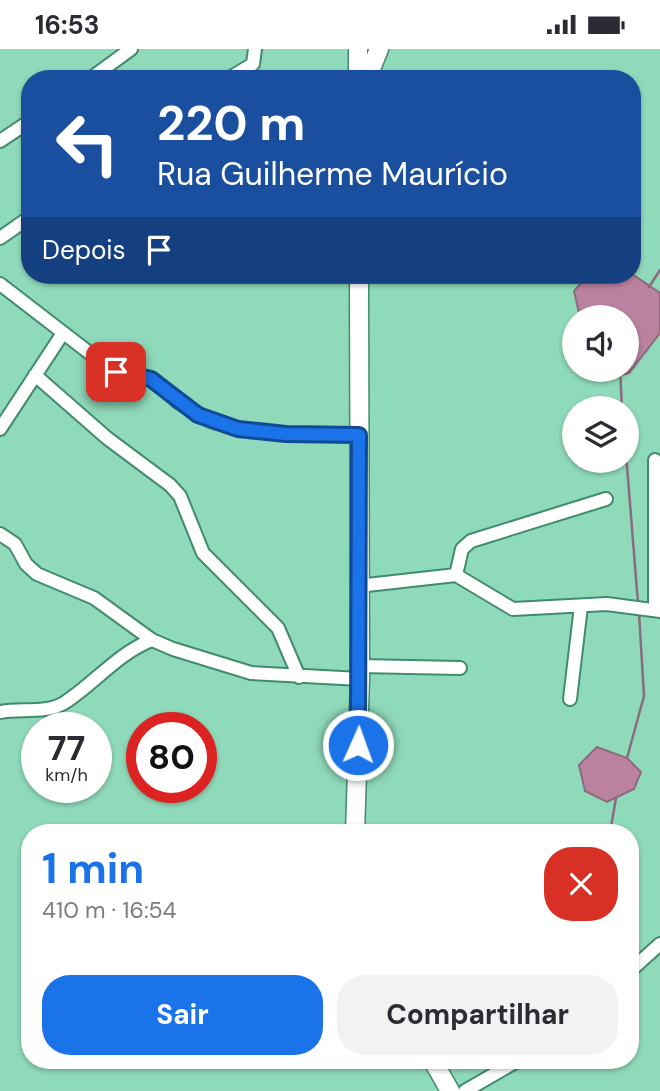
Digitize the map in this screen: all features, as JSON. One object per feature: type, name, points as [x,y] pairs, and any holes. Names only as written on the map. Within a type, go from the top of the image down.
[{"type":"highway","points":[[358,49],[358,70]]},
{"type":"highway","points":[[371,70],[379,49]]},
{"type":"highway","points":[[355,824],[360,673],[359,284]]},
{"type":"highway","points":[[438,1069],[450,1091]]},
{"type":"street","points":[[102,70],[131,49]]},
{"type":"street","points":[[243,70],[253,64],[255,49]]},
{"type":"street","points":[[0,141],[21,127]]},
{"type":"street","points":[[0,239],[21,224]]},
{"type":"street","points":[[0,284],[108,368],[151,379],[178,402],[211,421],[238,429],[286,434],[359,435]]},
{"type":"street","points":[[0,429],[5,411],[35,375],[64,333]]},
{"type":"street","points":[[35,375],[107,438],[170,485],[187,512],[203,553],[278,628],[299,677]]},
{"type":"street","points":[[358,586],[456,575],[513,608],[607,604],[657,610],[655,460]]},
{"type":"street","points":[[456,575],[462,549],[471,541],[606,499]]},
{"type":"street","points":[[0,534],[15,544],[32,571],[94,598],[152,640],[240,670],[299,677],[460,668]]},
{"type":"street","points":[[570,699],[581,606]]},
{"type":"street","points":[[0,712],[45,709],[64,703],[128,651],[152,640]]},
{"type":"street","points":[[639,963],[660,944]]},
{"type":"street","points":[[465,1091],[503,1069]]},
{"type":"shaded area","points":[[641,280],[660,293],[660,333],[639,360],[639,305],[577,305],[574,291],[580,284],[641,284]]},
{"type":"shaded area","points":[[597,747],[627,758],[641,772],[634,789],[607,802],[585,791],[579,765]]},
{"type":"waterway","points":[[649,287],[660,270]]},
{"type":"waterway","points":[[621,382],[621,396]]},
{"type":"waterway","points":[[628,473],[638,603]]},
{"type":"waterway","points":[[627,758],[644,696],[639,613]]},
{"type":"waterway","points":[[612,824],[616,798]]},
{"type":"route","points":[[116,372],[151,379],[198,415],[238,429],[286,434],[359,435],[358,745]]}]
